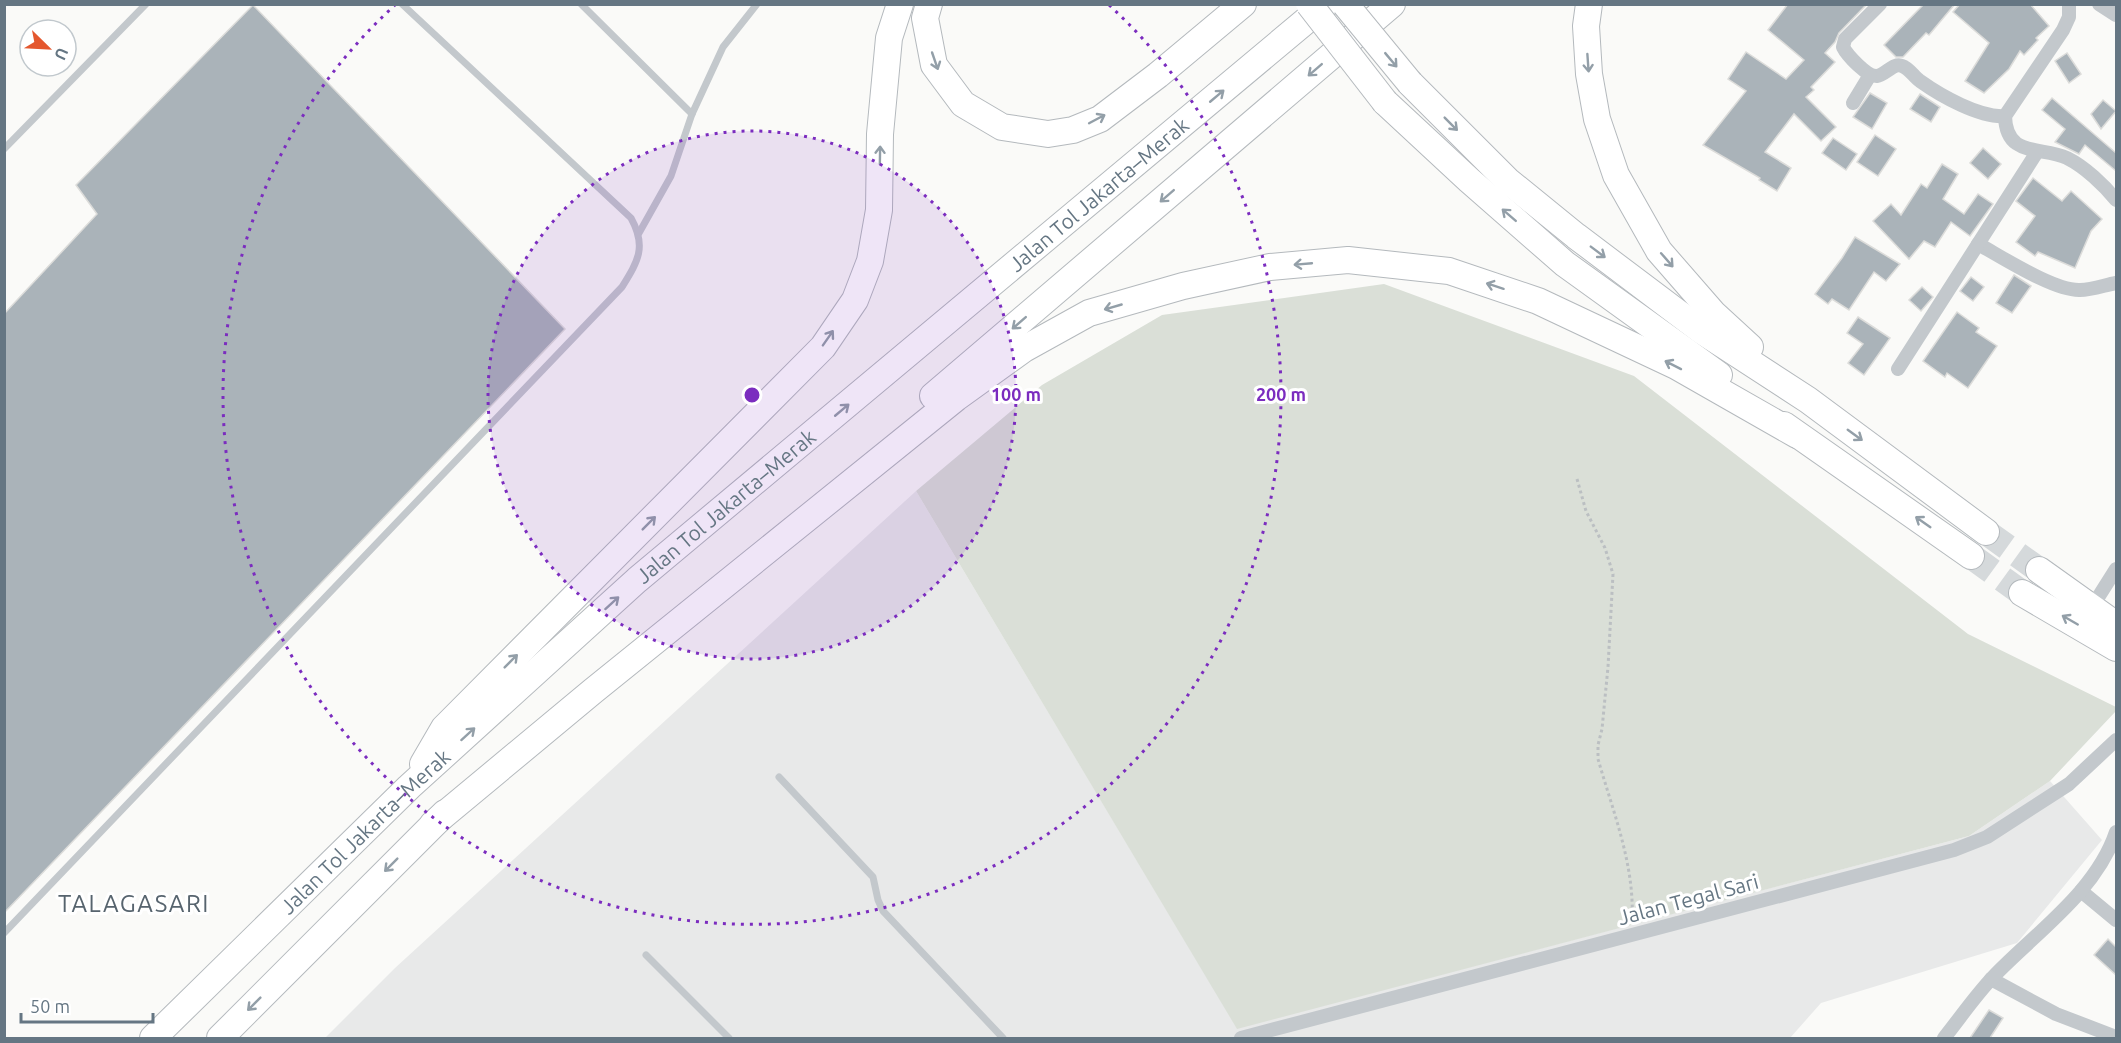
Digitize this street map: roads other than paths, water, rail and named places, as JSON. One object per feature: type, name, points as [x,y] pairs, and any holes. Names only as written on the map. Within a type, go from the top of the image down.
[{"type":"highway","points":[[409,787],[444,728],[823,347],[855,300],[870,261],[879,210],[880,134],[889,38],[900,4]]},
{"type":"highway","points":[[929,4],[925,18],[934,65],[963,104],[1002,127],[1048,134],[1073,130],[1100,119],[1158,75],[1243,4]]},
{"type":"highway","points":[[1309,4],[1385,102],[1565,264],[1689,352],[1797,435],[1971,556]]},
{"type":"highway","name":"Jalan Tol Jakarta–Merak","points":[[168,1033],[409,787],[637,580],[1326,4]]},
{"type":"highway","points":[[1345,4],[1410,83],[1507,180],[1576,236],[1702,331],[1808,400],[1986,532]]},
{"type":"highway","name":"Jalan Tol Jakarta–Merak","points":[[220,1038],[432,824],[1392,4]]},
{"type":"highway","points":[[1589,4],[1586,26],[1589,74],[1597,119],[1616,175],[1659,251],[1713,313],[1808,400]]},
{"type":"highway","points":[[432,824],[956,398],[1016,355],[1089,314],[1183,286],[1270,267],[1348,260],[1449,271],[1538,301],[1676,366],[1797,435]]},
{"type":"highway","points":[[2039,570],[2116,625]]},
{"type":"highway","points":[[2022,593],[2116,648]]},
{"type":"street","points":[[1880,4],[1845,39],[1843,47],[1846,54],[1870,75],[1876,76],[1897,65],[1903,66],[1919,81],[1980,113],[1996,117],[2005,116]]},
{"type":"street","points":[[2069,4],[2069,17],[2063,30],[2005,116],[2006,129],[2011,138],[2022,146],[2070,160],[2104,186],[2116,200]]},
{"type":"street","points":[[2098,4],[2116,15]]},
{"type":"street","points":[[1853,104],[1870,75]]},
{"type":"street","points":[[1898,369],[2037,152]]},
{"type":"street","points":[[1978,244],[2065,289],[2080,290],[2116,283]]},
{"type":"street","points":[[2092,607],[2116,569]]},
{"type":"street","name":"Jalan Tegal Sari","points":[[1241,1038],[1943,853],[1987,837],[2069,784],[2116,740]]},
{"type":"street","points":[[1944,1038],[1990,979],[2081,891],[2104,861],[2116,832]]},
{"type":"street","points":[[2081,891],[2116,920]]},
{"type":"street","points":[[1990,979],[2056,1014],[2116,1037]]},
{"type":"lane","points":[[4,149],[146,4]]},
{"type":"lane","points":[[4,933],[622,287],[637,263],[641,242],[631,218],[402,4]]},
{"type":"lane","points":[[581,4],[692,114]]},
{"type":"lane","points":[[639,233],[671,176],[692,114],[723,47],[757,4]]},
{"type":"lane","points":[[779,777],[873,877],[883,911],[1003,1038]]},
{"type":"lane","points":[[646,955],[729,1038]]},
{"type":"tunnel","points":[[1986,532],[2039,570]]},
{"type":"tunnel","points":[[1971,556],[2022,593]]},
{"type":"district","name":"TALAGASARI","points":[[134,903]]}]
